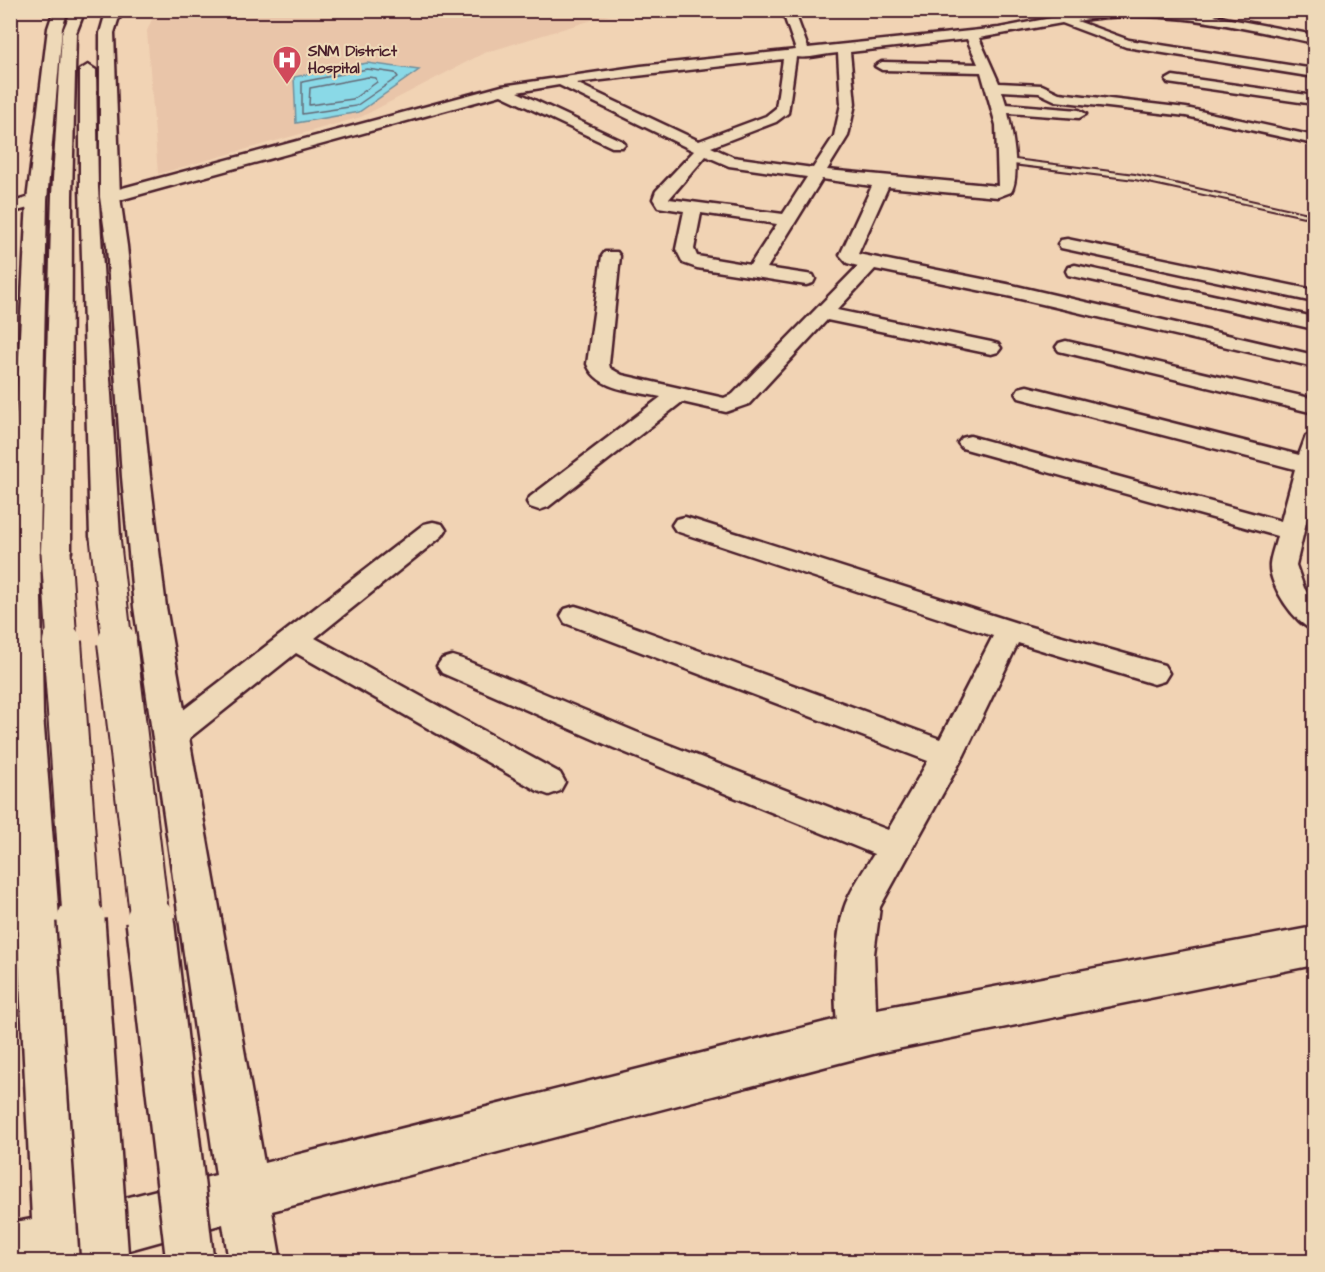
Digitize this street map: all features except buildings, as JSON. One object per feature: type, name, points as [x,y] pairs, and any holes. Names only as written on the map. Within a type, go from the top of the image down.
[{"type":"main road","points":[[61,10],[55,28],[24,204],[30,545],[105,1262]]},
{"type":"main road","points":[[60,1251],[18,617],[30,545],[62,195],[69,33],[79,10]]},
{"type":"main road","points":[[100,10],[88,35],[89,177],[105,537],[190,1262]]},
{"type":"main road","points":[[119,10],[111,19],[107,33],[110,197],[117,246],[136,477],[150,607],[255,1262]]},
{"type":"main road","points":[[10,1249],[60,1251],[244,1193],[857,1037],[1314,946]]},
{"type":"street","points":[[788,10],[797,55],[783,110],[771,119],[700,148],[661,199],[664,203],[693,208],[788,220]]},
{"type":"street","points":[[1197,16],[1224,10]]},
{"type":"street","points":[[110,197],[502,90],[561,81],[972,36],[1115,11],[1197,16],[1314,39]]},
{"type":"street","points":[[1064,20],[1126,43],[1314,73]]},
{"type":"street","points":[[561,81],[700,148],[743,164],[882,182],[998,192],[1005,189],[1007,161],[1005,129],[995,87],[972,36]]},
{"type":"street","points":[[756,271],[841,136],[848,104],[844,50]]},
{"type":"street","points":[[882,66],[987,68]]},
{"type":"street","points":[[1173,80],[1314,100]]},
{"type":"street","points":[[995,87],[1042,89],[1056,97],[1186,112],[1314,140]]},
{"type":"street","points":[[502,90],[617,144]]},
{"type":"street","points":[[1000,108],[1098,115],[1174,126]]},
{"type":"street","points":[[1270,146],[1314,155]]},
{"type":"street","points":[[882,182],[850,250],[849,255],[853,259],[1012,291],[1314,361]]},
{"type":"street","points":[[693,208],[685,249],[689,259],[806,279]]},
{"type":"street","points":[[1067,244],[1314,296]]},
{"type":"street","points":[[611,256],[598,364],[601,372],[615,380],[716,404],[735,403],[825,314],[871,263]]},
{"type":"street","points":[[1075,271],[1314,323]]},
{"type":"street","points":[[825,314],[991,348]]},
{"type":"street","points":[[1066,347],[1314,406]]},
{"type":"street","points":[[1027,393],[1311,453],[1300,524],[1283,565],[1284,578],[1291,591],[1314,621]]},
{"type":"street","points":[[540,502],[676,395]]},
{"type":"street","points":[[970,443],[1300,524]]},
{"type":"street","points":[[685,525],[1010,631],[1154,672]]},
{"type":"street","points":[[171,736],[433,530]]},
{"type":"street","points":[[575,616],[948,755]]},
{"type":"street","points":[[857,1037],[855,948],[857,927],[863,905],[948,755],[1010,631]]},
{"type":"street","points":[[294,639],[549,782]]},
{"type":"street","points":[[452,666],[625,740],[895,848]]},
{"type":"lane","points":[[1007,161],[1135,177],[1304,214]]},
{"type":"shaded area","name":"SNM District Hospital","points":[[156,10],[622,11],[484,53],[361,117],[158,174],[147,31]]},
{"type":"water","points":[[367,63],[419,70],[359,112],[296,123],[294,77]]},
{"type":"place","name":"SNM District Hospital","points":[[287,86]]}]
